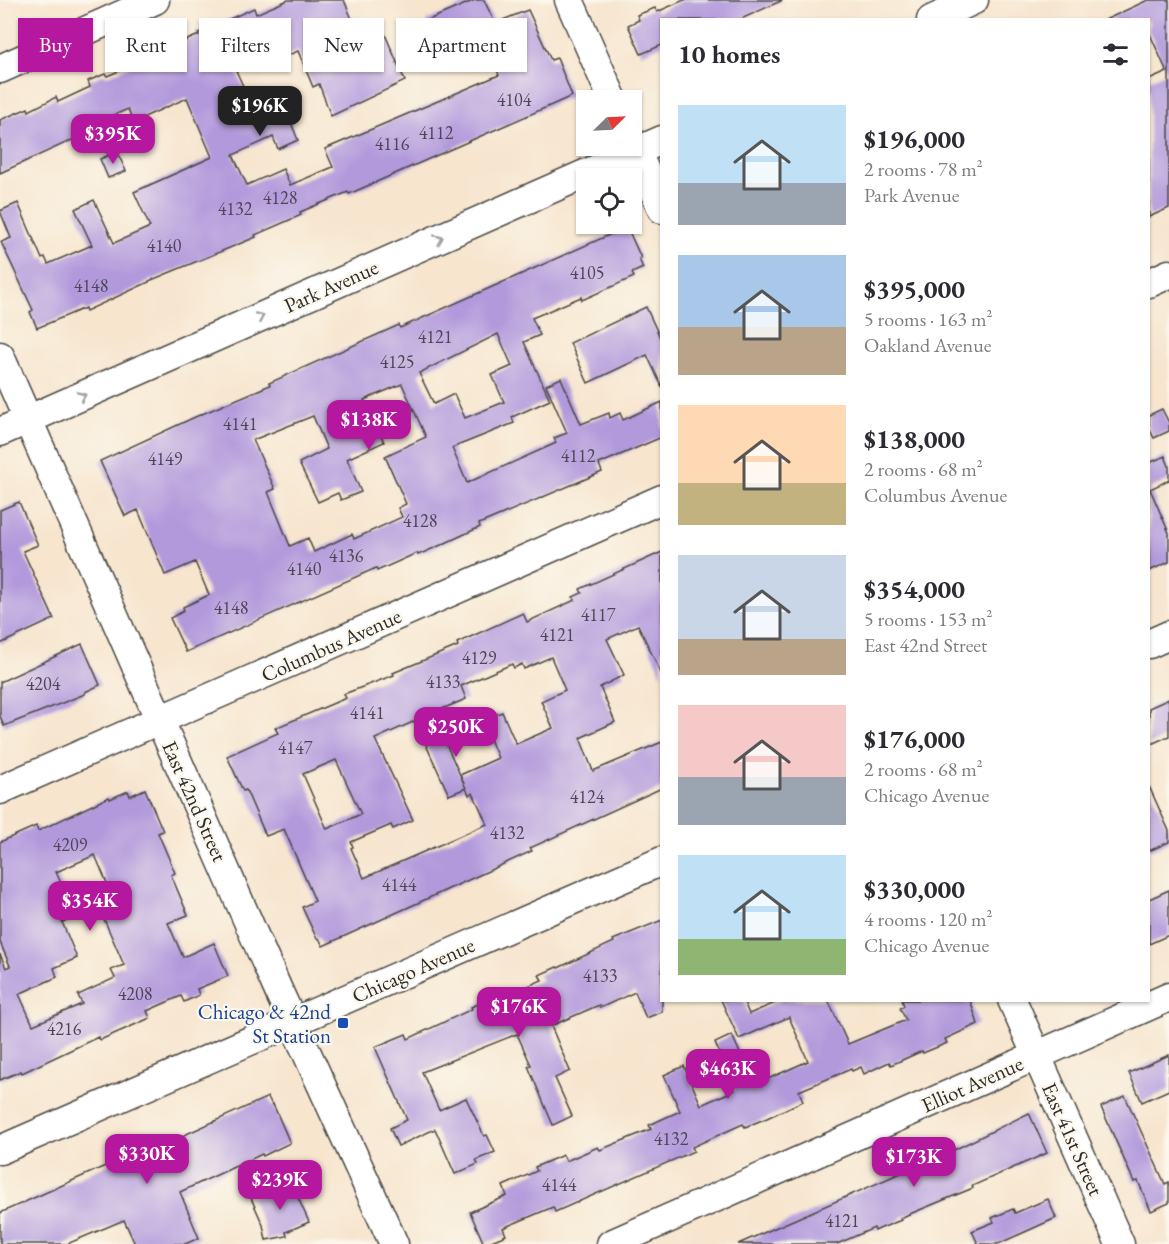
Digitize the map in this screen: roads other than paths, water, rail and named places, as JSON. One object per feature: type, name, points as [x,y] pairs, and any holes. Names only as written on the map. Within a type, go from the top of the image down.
[{"type":"street","points":[[0,69],[154,0]]},
{"type":"street","points":[[569,0],[609,90]]},
{"type":"street","points":[[935,18],[974,0]]},
{"type":"street","name":"Park Avenue","points":[[642,144],[660,140]]},
{"type":"street","name":"Park Avenue","points":[[0,432],[612,156]]},
{"type":"street","points":[[638,156],[660,204]]},
{"type":"street","points":[[1150,283],[1169,274]]},
{"type":"street","name":"East 42nd Street","points":[[0,356],[293,1023],[394,1244]]},
{"type":"street","name":"Columbus Avenue","points":[[0,790],[660,500]]},
{"type":"street","points":[[1150,644],[1169,634]]},
{"type":"street","name":"Chicago Avenue","points":[[0,1150],[660,862]]},
{"type":"street","name":"Elliot Avenue","points":[[611,1244],[1169,997]]},
{"type":"street","name":"East 41st Street","points":[[1013,1002],[1120,1244]]},
{"type":"place","name":"Chicago & 42nd St Station","points":[[343,1023]]}]
